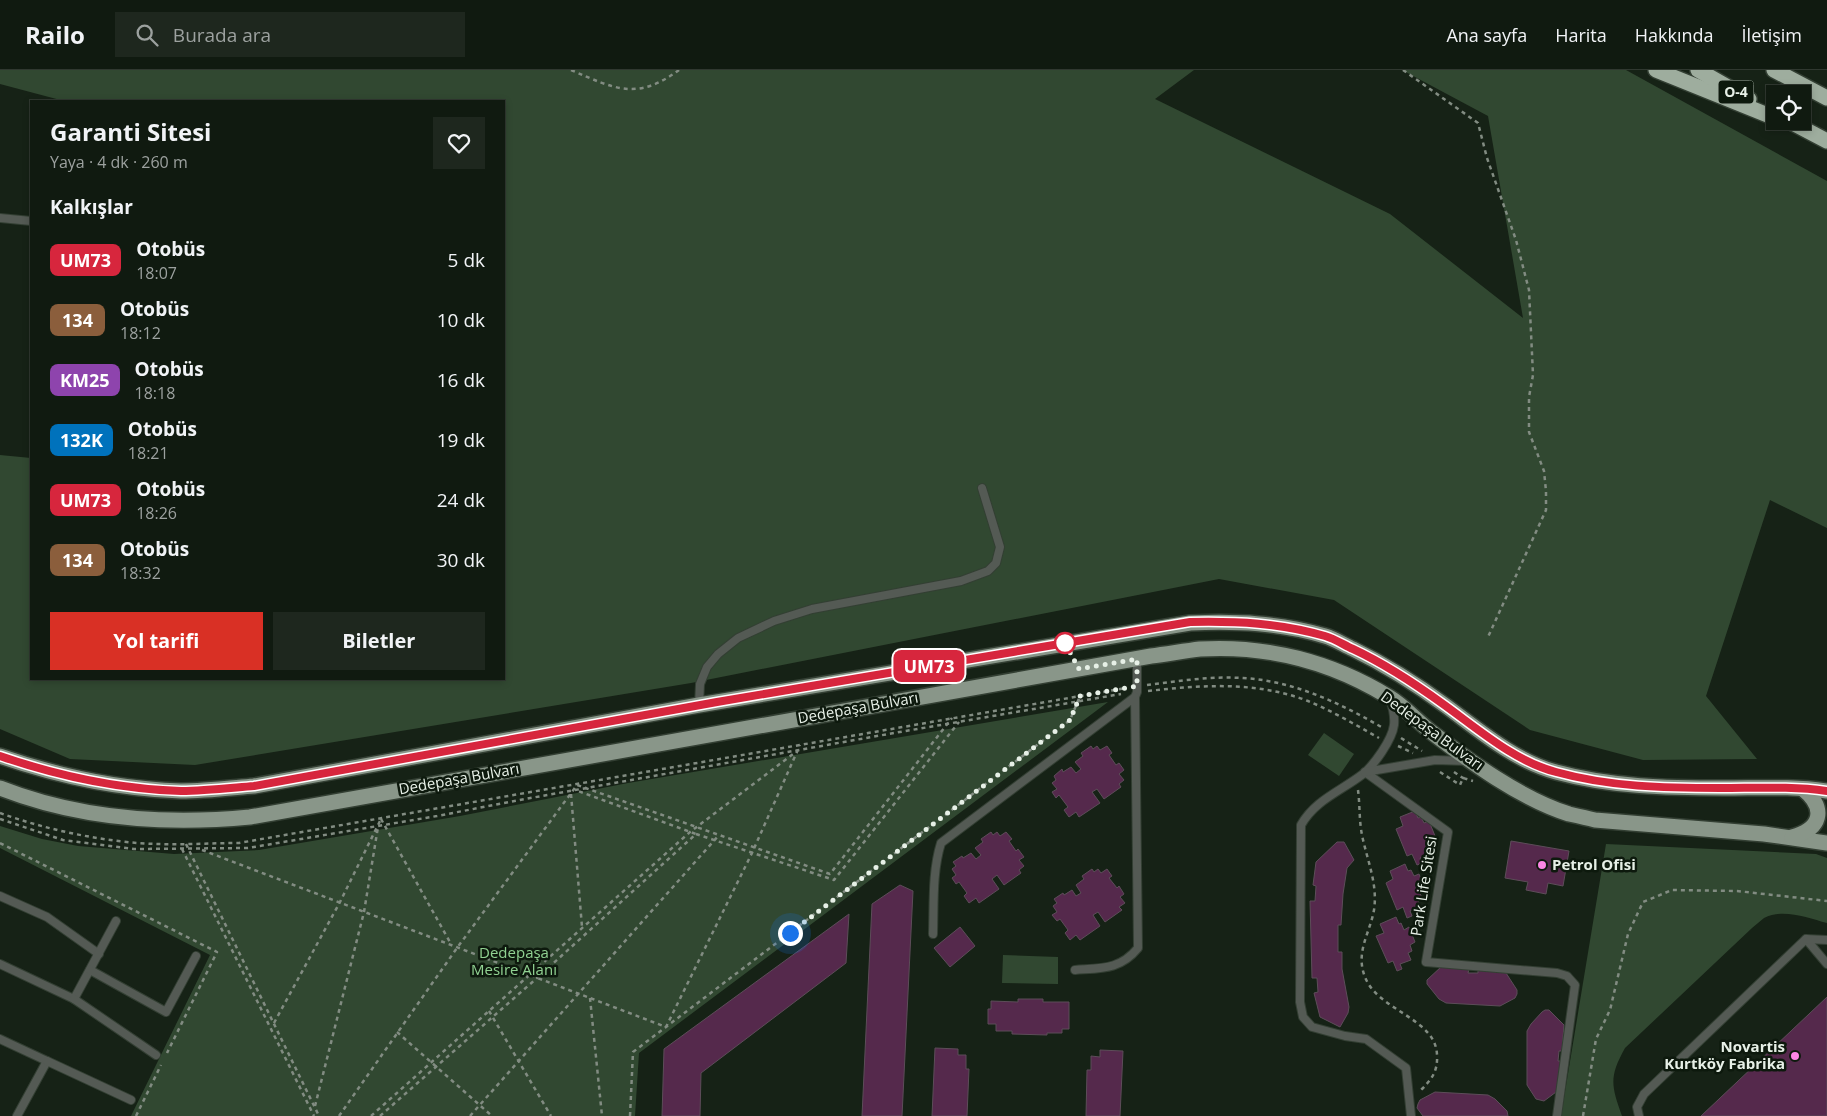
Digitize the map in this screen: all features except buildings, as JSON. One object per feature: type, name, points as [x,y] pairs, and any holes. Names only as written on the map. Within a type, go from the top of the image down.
[{"type":"highway","points":[[1656,70],[1766,114]]},
{"type":"highway","name":"O-4","points":[[1698,70],[1766,108]]},
{"type":"highway","points":[[1774,70],[1827,98]]},
{"type":"highway","points":[[1805,130],[1827,141]]},
{"type":"main road","name":"Dedepaşa Bulvarı","points":[[0,756],[55,773],[119,785],[182,791],[217,790],[254,786],[699,705],[1190,622],[1253,622],[1286,627],[1327,637],[1364,654],[1396,671],[1493,741],[1526,761],[1555,772],[1624,785],[1664,788],[1802,789],[1827,791]]},
{"type":"main road","name":"Dedepaşa Bulvarı","points":[[0,788],[52,804],[133,818],[212,820],[250,817],[1137,659],[1200,650],[1246,649],[1296,656],[1341,672],[1390,697],[1470,761],[1525,794],[1570,814],[1595,820],[1827,843]]},
{"type":"main road","points":[[1790,838],[1808,831],[1817,820],[1818,806],[1809,794],[1802,789]]},
{"type":"lane","points":[[0,218],[30,221]]},
{"type":"lane","points":[[699,705],[700,684],[707,667],[718,654],[738,638],[756,629],[812,609],[961,581],[988,571],[996,563],[1000,547],[982,488]]},
{"type":"lane","points":[[1075,970],[1111,968],[1133,954],[1138,948],[1137,659]]},
{"type":"lane","points":[[933,934],[936,856],[940,843],[1136,692]]},
{"type":"lane","points":[[1390,697],[1394,714],[1394,727],[1387,743],[1365,772],[1314,807],[1301,825],[1300,1002],[1303,1017],[1312,1027],[1323,1031],[1366,1039],[1406,1068],[1411,1116]]},
{"type":"lane","points":[[1365,772],[1435,760],[1470,761]]},
{"type":"lane","name":"Park Life Sitesi","points":[[1365,772],[1448,832],[1426,962],[1557,973],[1567,976],[1576,985],[1557,1116]]},
{"type":"lane","points":[[0,896],[47,917],[99,954]]},
{"type":"lane","points":[[74,999],[116,921]]},
{"type":"lane","points":[[1639,1116],[1637,1107],[1644,1094],[1806,939],[1827,940]]},
{"type":"lane","points":[[1806,939],[1827,964]]},
{"type":"lane","points":[[90,970],[166,1012],[196,956]]},
{"type":"lane","points":[[0,964],[74,999],[156,1055]]},
{"type":"lane","points":[[0,1040],[131,1100]]},
{"type":"lane","points":[[17,1116],[47,1060]]},
{"type":"path","points":[[571,70],[622,90],[636,90],[652,86],[680,70]]},
{"type":"path","points":[[1403,70],[1478,122],[1487,158],[1516,240],[1529,290],[1533,375],[1529,397],[1529,432],[1544,471],[1546,510],[1488,637]]},
{"type":"path","points":[[0,819],[63,840],[134,849],[248,848],[797,750],[1136,692],[1200,679],[1244,678],[1281,684],[1315,694],[1342,705],[1463,778]]},
{"type":"path","points":[[0,813],[44,828],[115,840],[157,844],[239,843],[1080,696],[1213,685],[1249,687],[1280,692],[1308,701],[1357,725],[1387,743],[1408,750],[1460,785],[1470,761]]},
{"type":"path","points":[[630,1116],[633,1052],[1070,720],[1080,696]]},
{"type":"path","points":[[577,785],[830,874],[952,718]]},
{"type":"path","points":[[575,790],[690,832],[834,880],[959,722]]},
{"type":"path","points":[[666,1027],[752,853],[800,745]]},
{"type":"path","points":[[372,1116],[690,832],[797,750]]},
{"type":"path","points":[[1357,778],[1362,835],[1368,866],[1374,884],[1375,899],[1369,930],[1364,940],[1362,952],[1364,976],[1373,991],[1385,1003],[1426,1031],[1432,1037],[1437,1048],[1438,1062],[1435,1076],[1409,1100]]},
{"type":"path","points":[[339,1116],[457,948],[577,785]]},
{"type":"path","points":[[571,794],[582,927]]},
{"type":"path","points":[[381,819],[452,946]]},
{"type":"path","points":[[274,1023],[340,902],[381,819]]},
{"type":"path","points":[[177,820],[179,844],[314,1116]]},
{"type":"path","points":[[315,1108],[364,912],[378,826]]},
{"type":"path","points":[[380,1116],[537,978],[696,834]]},
{"type":"path","points":[[470,1116],[719,835]]},
{"type":"path","points":[[0,843],[217,952],[166,1055]]},
{"type":"path","points":[[186,844],[666,1027]]},
{"type":"path","points":[[186,844],[319,1116]]},
{"type":"path","points":[[1583,1116],[1596,1039],[1610,1010],[1628,934],[1643,902],[1672,890],[1737,891],[1817,898],[1827,901]]},
{"type":"path","points":[[590,998],[602,1116]]},
{"type":"path","points":[[489,1011],[551,1116]]},
{"type":"path","points":[[398,1032],[492,1116]]},
{"type":"path","points":[[136,1116],[162,1064]]},
{"type":"green space","points":[[0,70],[1194,70],[1155,99],[1390,214],[1523,318],[1488,116],[1402,70],[1626,70],[1827,181],[1827,528],[1770,500],[1706,696],[1757,759],[1643,760],[1530,730],[1334,600],[1219,579],[691,683],[195,765],[70,759],[0,729],[0,455],[30,458],[30,680],[505,680],[505,100],[60,100],[0,84]]},
{"type":"green space","name":"Dedepaşa Mesire Alanı","points":[[1108,702],[639,1053],[635,1116],[131,1116],[210,955],[0,848],[0,826],[42,839],[78,846],[174,854],[259,850],[460,816],[628,783]]},
{"type":"green space","points":[[1324,733],[1354,754],[1339,776],[1308,755]]},
{"type":"green space","points":[[1606,844],[1816,854],[1827,858],[1827,923],[1787,914],[1771,915],[1764,918],[1625,1048],[1616,1066],[1613,1081],[1622,1116],[1561,1116]]},
{"type":"green space","points":[[1003,955],[1058,957],[1058,984],[1002,983]]},
{"type":"bus line","name":"UM73","points":[[0,756],[36,768],[78,778],[150,789],[182,791],[217,790],[254,786],[823,684],[1190,622],[1224,621],[1253,622],[1286,627],[1327,637],[1396,671],[1493,741],[1526,761],[1555,772],[1624,785],[1664,788],[1776,788],[1827,791]]},
{"type":"place","name":"Petrol Ofisi","points":[[1542,865]]},
{"type":"place","name":"Novartis Kurtköy Fabrika","points":[[1795,1056]]},
{"type":"route","points":[[790,933],[1070,720],[1080,696],[1137,686],[1137,659],[1079,669],[1065,643]]}]
